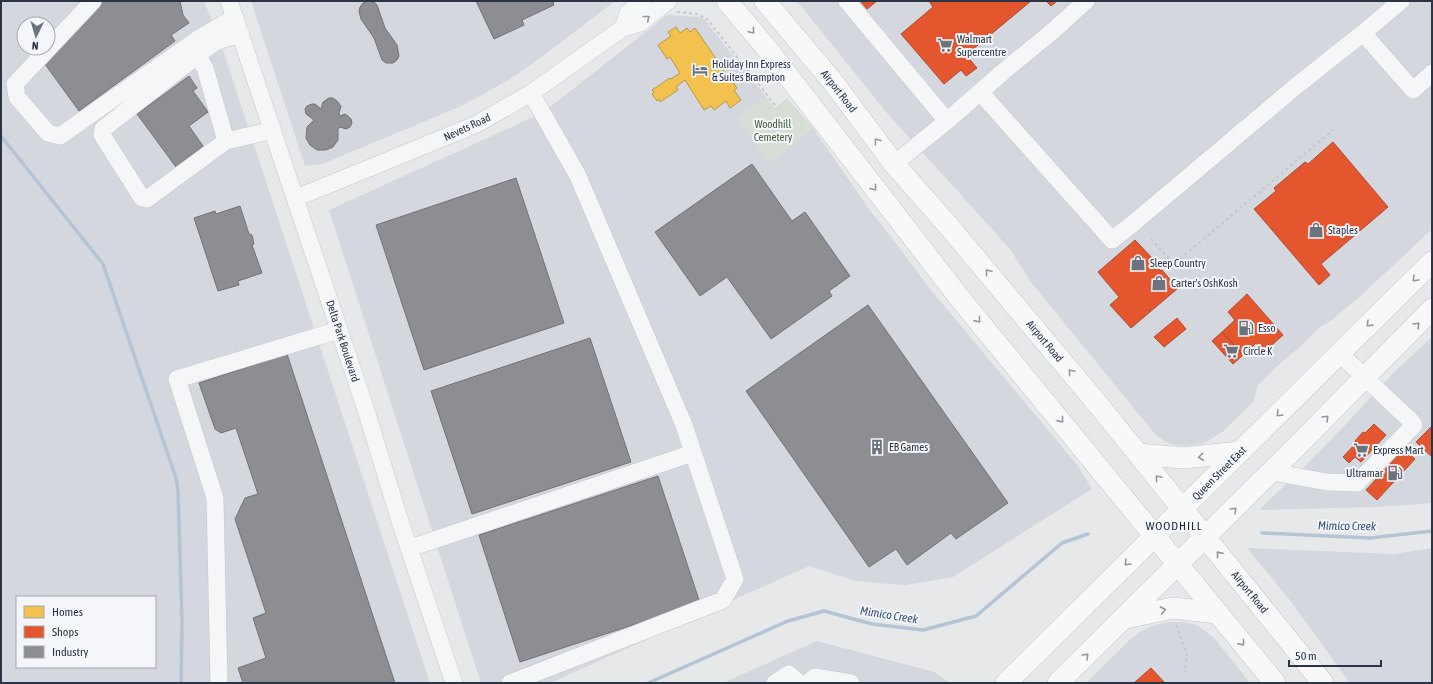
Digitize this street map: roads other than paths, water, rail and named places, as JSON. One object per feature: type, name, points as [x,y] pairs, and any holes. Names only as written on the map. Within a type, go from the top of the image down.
[{"type":"main road","points":[[726,1],[768,50],[962,301],[1179,564],[1274,683]]},
{"type":"main road","name":"Airport Road","points":[[765,1],[833,82],[894,164],[971,252],[1138,454],[1323,683]]},
{"type":"main road","points":[[777,1],[784,10],[788,28]]},
{"type":"main road","name":"Queen Street East","points":[[1006,683],[1432,262]]},
{"type":"main road","points":[[1058,683],[1272,472],[1432,309]]},
{"type":"main road","points":[[1138,454],[1184,458],[1240,452]]},
{"type":"main road","points":[[1125,618],[1173,608],[1218,613]]},
{"type":"street","points":[[93,1],[15,84],[17,98],[48,133],[60,136],[201,37],[235,17]]},
{"type":"street","name":"Delta Park Boulevard","points":[[229,1],[296,198],[454,683]]},
{"type":"street","name":"Nevets Road","points":[[623,28],[628,14],[643,1]]},
{"type":"street","points":[[847,1],[947,121]]},
{"type":"street","points":[[894,164],[947,121],[1086,1]]},
{"type":"street","points":[[980,92],[1112,240],[1295,87],[1401,1]]},
{"type":"street","name":"Nevets Road","points":[[296,198],[477,124],[531,93],[623,28],[640,23],[672,6]]},
{"type":"street","points":[[1363,33],[1413,90],[1432,73]]},
{"type":"street","points":[[241,34],[215,42],[197,54],[104,129],[102,135],[142,198],[147,199],[226,142],[273,130]]},
{"type":"street","points":[[197,54],[205,68],[226,142]]},
{"type":"street","points":[[510,683],[723,600],[735,579],[684,425],[578,176],[531,93]]},
{"type":"street","points":[[219,683],[215,498],[177,379],[339,330]]},
{"type":"street","points":[[1272,472],[1327,482],[1357,483],[1414,425],[1339,354]]},
{"type":"street","points":[[410,548],[694,453]]},
{"type":"street","points":[[775,683],[789,674],[800,683]]},
{"type":"street","points":[[808,683],[815,677],[851,683]]},
{"type":"waterway","points":[[1,136],[103,264],[176,478],[178,491],[182,621],[181,683]]},
{"type":"waterway","name":"Mimico Creek","points":[[1262,533],[1370,538],[1432,531]]},
{"type":"waterway","name":"Mimico Creek","points":[[648,683],[788,621],[824,611],[872,624],[923,630],[976,616],[1062,543],[1088,534]]},
{"type":"place","name":"Walmart Supercentre","points":[[945,45]]},
{"type":"place","name":"Holiday Inn Express & Suites Brampton","points":[[700,70]]},
{"type":"place","name":"Staples","points":[[1316,230]]},
{"type":"place","name":"Sleep Country","points":[[1138,263]]},
{"type":"place","name":"Carter's OshKosh","points":[[1159,283]]},
{"type":"place","name":"Esso","points":[[1246,328]]},
{"type":"place","name":"Circle K","points":[[1231,351]]},
{"type":"place","name":"EB Games","points":[[877,447]]},
{"type":"place","name":"Express Mart","points":[[1361,450]]},
{"type":"place","name":"Ultramar","points":[[1395,473]]},
{"type":"district","name":"WOODHILL","points":[[1174,526]]},
{"type":"park label","name":"Woodhill Cemetery","points":[[773,130]]}]
